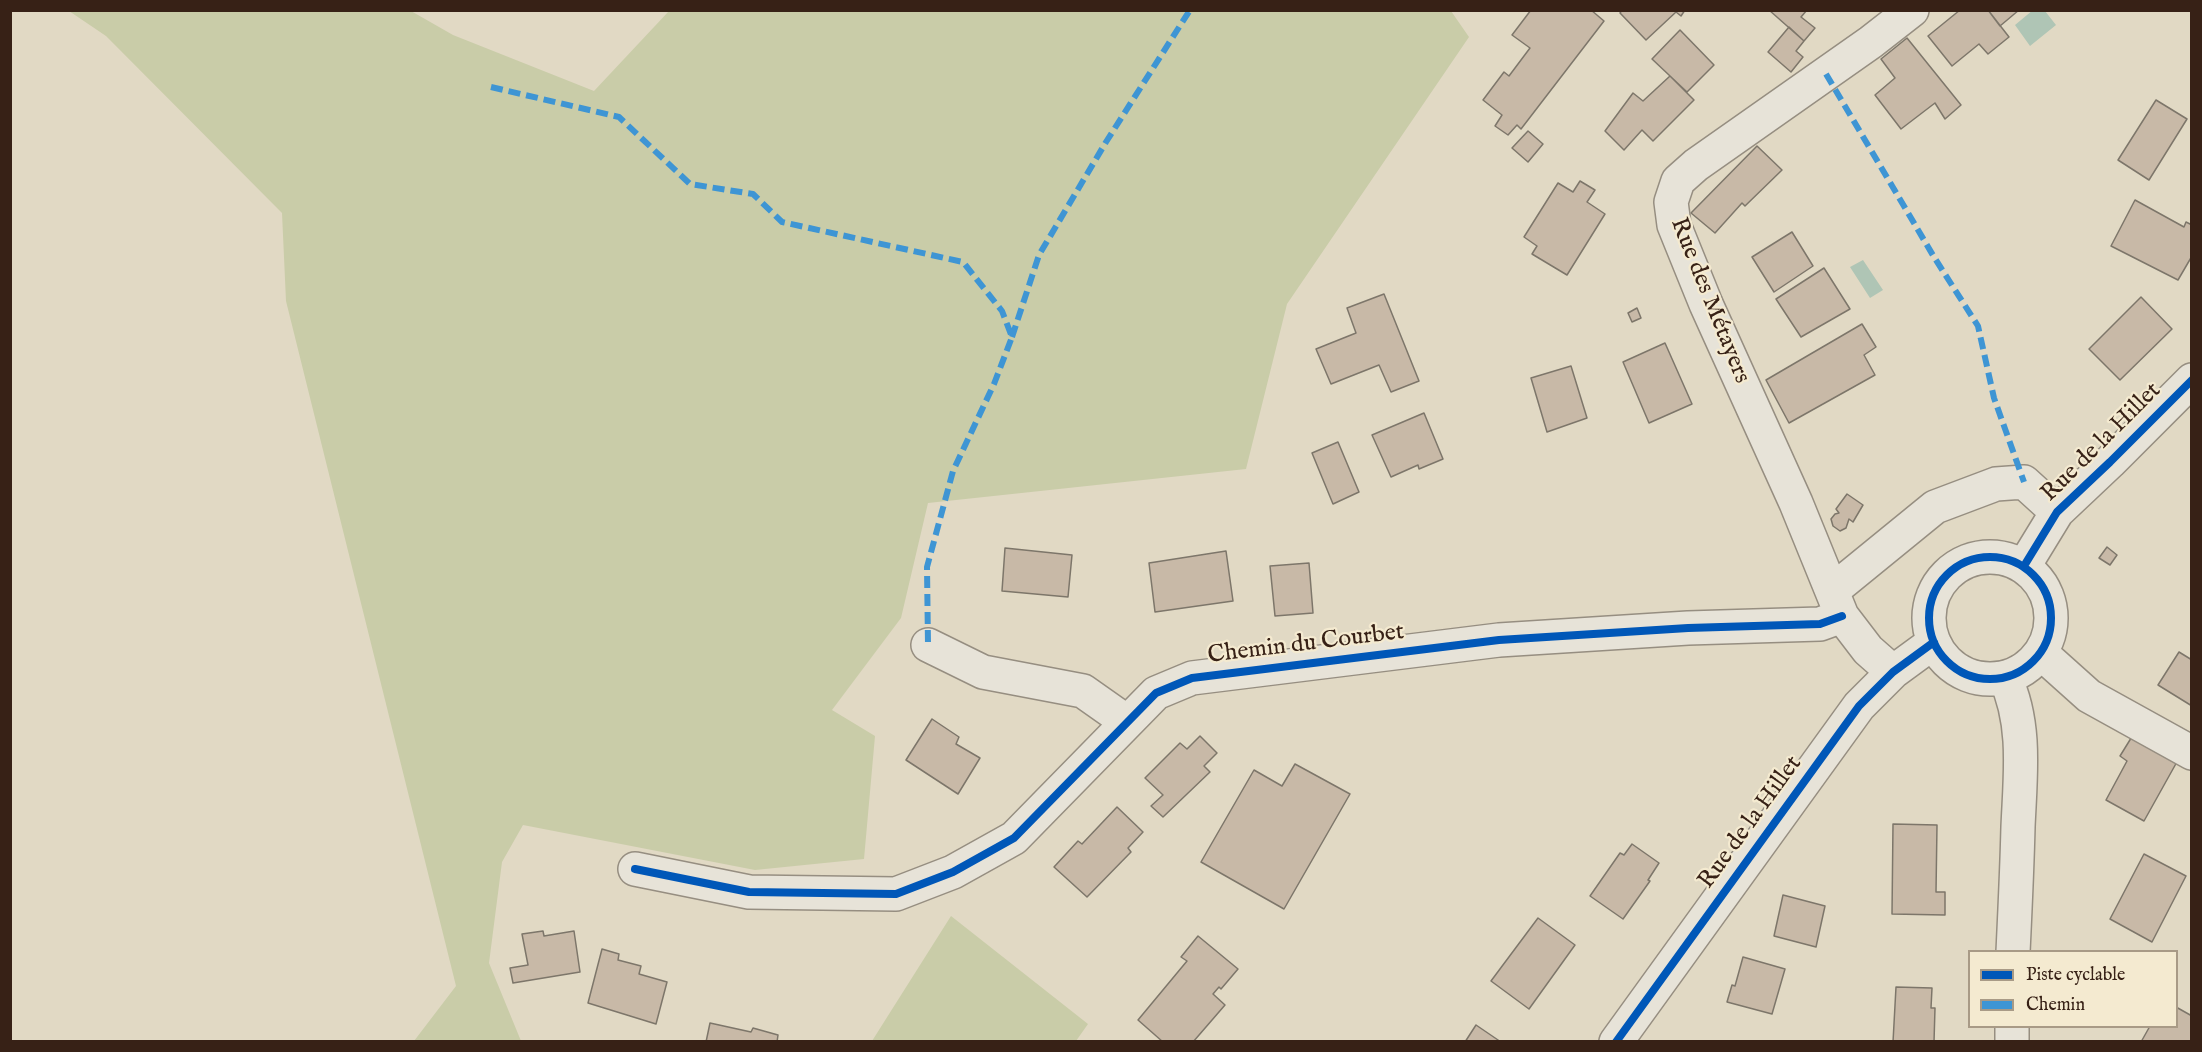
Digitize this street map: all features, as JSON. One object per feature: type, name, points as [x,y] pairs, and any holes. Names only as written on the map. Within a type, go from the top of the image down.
[{"type":"street","name":"Rue des Métayers","points":[[1893,672],[1868,650],[1837,603],[1796,503],[1706,304],[1674,225],[1671,202],[1678,181],[1696,165],[1871,42],[1912,10]]},
{"type":"street","name":"Rue de la Hillet","points":[[2024,566],[2057,512],[2192,380]]},
{"type":"street","points":[[1837,603],[1935,507],[1996,484],[2024,482],[2057,512]]},
{"type":"street","points":[[1986,556],[2006,558],[2024,566],[2041,583],[2050,606],[2050,630],[2041,653],[2025,669],[2005,678],[1988,680],[1956,669],[1943,657],[1934,642],[1929,624],[1930,604],[1938,586],[1950,571],[1967,561],[1986,556]]},
{"type":"street","name":"Chemin du Courbet","points":[[635,869],[749,892],[896,894],[952,872],[1014,838],[1156,693],[1192,678],[1498,640],[1688,628],[1820,624],[1837,603]]},
{"type":"street","name":"Rue de la Hillet","points":[[1616,1041],[1859,706],[1893,672],[1934,642]]},
{"type":"street","points":[[928,645],[984,672],[1083,691],[1127,722]]},
{"type":"street","points":[[2041,653],[2089,696],[2192,753]]},
{"type":"street","points":[[2005,678],[2013,694],[2019,729],[2020,775],[2013,950]]},
{"type":"shaded area","points":[[2033,10],[2045,11],[2056,25],[2030,46],[2015,25]]},
{"type":"shaded area","points":[[69,11],[411,11],[453,35],[594,91],[669,11],[1451,11],[1469,37],[1287,304],[1246,469],[928,503],[901,618],[832,710],[875,736],[864,859],[755,870],[523,825],[502,862],[489,963],[521,1041],[414,1041],[456,986],[286,301],[282,213],[106,36]]},
{"type":"shaded area","points":[[1863,260],[1883,290],[1870,298],[1850,267]]},
{"type":"shaded area","points":[[951,916],[1088,1024],[1076,1041],[872,1041]]},
{"type":"building","points":[[1531,10],[1591,10],[1604,21],[1521,129],[1517,125],[1508,135],[1495,126],[1502,115],[1483,100],[1504,72],[1509,76],[1530,48],[1512,35]]},
{"type":"building","points":[[1622,10],[1685,10],[1681,16],[1676,12],[1646,40],[1620,13]]},
{"type":"building","points":[[1769,10],[1807,10],[1801,17],[1815,28],[1804,41]]},
{"type":"building","points":[[1960,10],[1988,10],[2009,37],[1988,54],[1979,44],[1952,66],[1928,36]]},
{"type":"building","points":[[1988,10],[2019,10],[2000,26]]},
{"type":"building","points":[[1789,27],[1804,41],[1796,51],[1803,57],[1791,72],[1768,52]]},
{"type":"building","points":[[1680,30],[1714,65],[1687,92],[1652,59]]},
{"type":"building","points":[[1907,38],[1961,105],[1945,119],[1935,103],[1901,129],[1875,95],[1895,78],[1881,59]]},
{"type":"building","points":[[1670,76],[1694,100],[1653,141],[1642,130],[1624,150],[1605,131],[1633,93],[1643,101]]},
{"type":"building","points":[[2156,100],[2187,119],[2149,180],[2118,160]]},
{"type":"building","points":[[1528,131],[1543,144],[1528,162],[1512,148]]},
{"type":"building","points":[[1757,146],[1782,170],[1745,206],[1742,203],[1715,233],[1691,213]]},
{"type":"building","points":[[1580,181],[1595,190],[1587,202],[1605,214],[1567,275],[1532,254],[1537,246],[1524,237],[1558,183],[1573,192]]},
{"type":"building","points":[[2135,200],[2184,227],[2186,222],[2192,225],[2192,256],[2178,280],[2111,246]]},
{"type":"building","points":[[1792,232],[1813,266],[1774,292],[1752,257]]},
{"type":"building","points":[[1824,268],[1850,309],[1801,337],[1776,299]]},
{"type":"building","points":[[1384,294],[1419,381],[1391,392],[1379,365],[1331,384],[1316,349],[1356,333],[1347,308]]},
{"type":"building","points":[[2141,297],[2172,329],[2120,380],[2089,349]]},
{"type":"building","points":[[1637,308],[1641,318],[1632,322],[1628,313]]},
{"type":"building","points":[[1862,324],[1876,347],[1864,355],[1875,375],[1789,423],[1766,380]]},
{"type":"building","points":[[1665,343],[1692,404],[1649,423],[1623,362]]},
{"type":"building","points":[[1571,366],[1587,418],[1547,432],[1531,378]]},
{"type":"building","points":[[1424,413],[1443,459],[1419,469],[1418,465],[1391,477],[1372,435]]},
{"type":"building","points":[[1338,442],[1359,492],[1333,504],[1312,453]]},
{"type":"building","points":[[1847,494],[1863,505],[1853,522],[1849,519],[1846,528],[1840,531],[1833,526],[1831,519],[1839,513],[1836,509]]},
{"type":"building","points":[[2107,547],[2117,555],[2110,565],[2099,558]]},
{"type":"building","points":[[1005,548],[1072,555],[1068,597],[1002,591]]},
{"type":"building","points":[[1226,551],[1233,601],[1155,612],[1149,563]]},
{"type":"building","points":[[1309,563],[1313,613],[1275,616],[1270,566]]},
{"type":"building","points":[[2179,652],[2192,660],[2192,706],[2158,685]]},
{"type":"building","points":[[932,719],[959,737],[956,744],[980,758],[958,794],[906,760]]},
{"type":"building","points":[[2133,735],[2178,760],[2144,821],[2106,800],[2127,761],[2120,756]]},
{"type":"building","points":[[1200,736],[1217,753],[1204,766],[1210,772],[1163,817],[1151,806],[1163,795],[1145,778],[1180,743],[1187,749]]},
{"type":"building","points":[[1295,764],[1350,794],[1284,909],[1201,862],[1254,770],[1282,786]]},
{"type":"building","points":[[1117,807],[1143,832],[1128,848],[1131,852],[1087,897],[1054,867],[1078,841],[1082,844]]},
{"type":"building","points":[[1893,824],[1937,825],[1936,892],[1945,892],[1945,915],[1892,914]]},
{"type":"building","points":[[1632,844],[1659,863],[1648,880],[1650,881],[1623,919],[1590,896],[1620,853],[1624,855]]},
{"type":"building","points":[[2144,854],[2186,876],[2152,942],[2110,919]]},
{"type":"building","points":[[1783,895],[1825,906],[1816,947],[1774,936]]},
{"type":"building","points":[[1538,918],[1575,945],[1529,1009],[1491,981]]},
{"type":"building","points":[[543,931],[544,936],[574,931],[580,972],[513,983],[510,968],[528,965],[522,934]]},
{"type":"building","points":[[1198,936],[1238,969],[1221,989],[1219,987],[1213,994],[1225,1005],[1193,1042],[1163,1042],[1138,1020],[1187,961],[1181,957]]},
{"type":"building","points":[[602,949],[619,954],[618,960],[641,966],[639,974],[667,982],[656,1024],[588,1003]]},
{"type":"building","points":[[1743,957],[1785,969],[1772,1014],[1727,1002],[1732,985],[1735,986]]},
{"type":"building","points":[[1896,987],[1932,988],[1931,1008],[1935,1008],[1934,1042],[1893,1042]]},
{"type":"building","points":[[2178,1008],[2192,1016],[2192,1042],[2141,1042],[2149,1028],[2178,1028]]},
{"type":"building","points":[[710,1023],[751,1032],[753,1028],[778,1035],[777,1042],[706,1042]]},
{"type":"building","points":[[1476,1025],[1501,1042],[1465,1042]]},
{"type":"marked path","points":[[1012,337],[1039,255],[1106,142],[1190,10]]},
{"type":"marked path","points":[[1826,74],[1934,257],[1978,326],[1994,398],[2024,482]]},
{"type":"marked path","points":[[491,87],[619,117],[690,184],[753,194],[782,222],[963,262],[1002,311],[1012,337],[994,384],[953,471],[927,567],[928,645]]},
{"type":"cycle path","points":[[2024,566],[2057,512],[2192,380]]},
{"type":"cycle path","points":[[1990,557],[2013,562],[2024,567],[2033,575],[2041,584],[2046,595],[2051,618],[2046,641],[2041,652],[2033,661],[2024,669],[2013,674],[1990,679],[1967,674],[1956,669],[1947,661],[1939,652],[1934,641],[1929,618],[1934,595],[1939,584],[1947,575],[1956,567],[1967,562],[1990,557]]},
{"type":"cycle path","points":[[635,869],[749,892],[896,894],[953,872],[1014,838],[1156,693],[1192,678],[1499,640],[1688,628],[1820,624],[1842,616]]},
{"type":"cycle path","points":[[1616,1042],[1859,706],[1893,672],[1934,642]]}]
